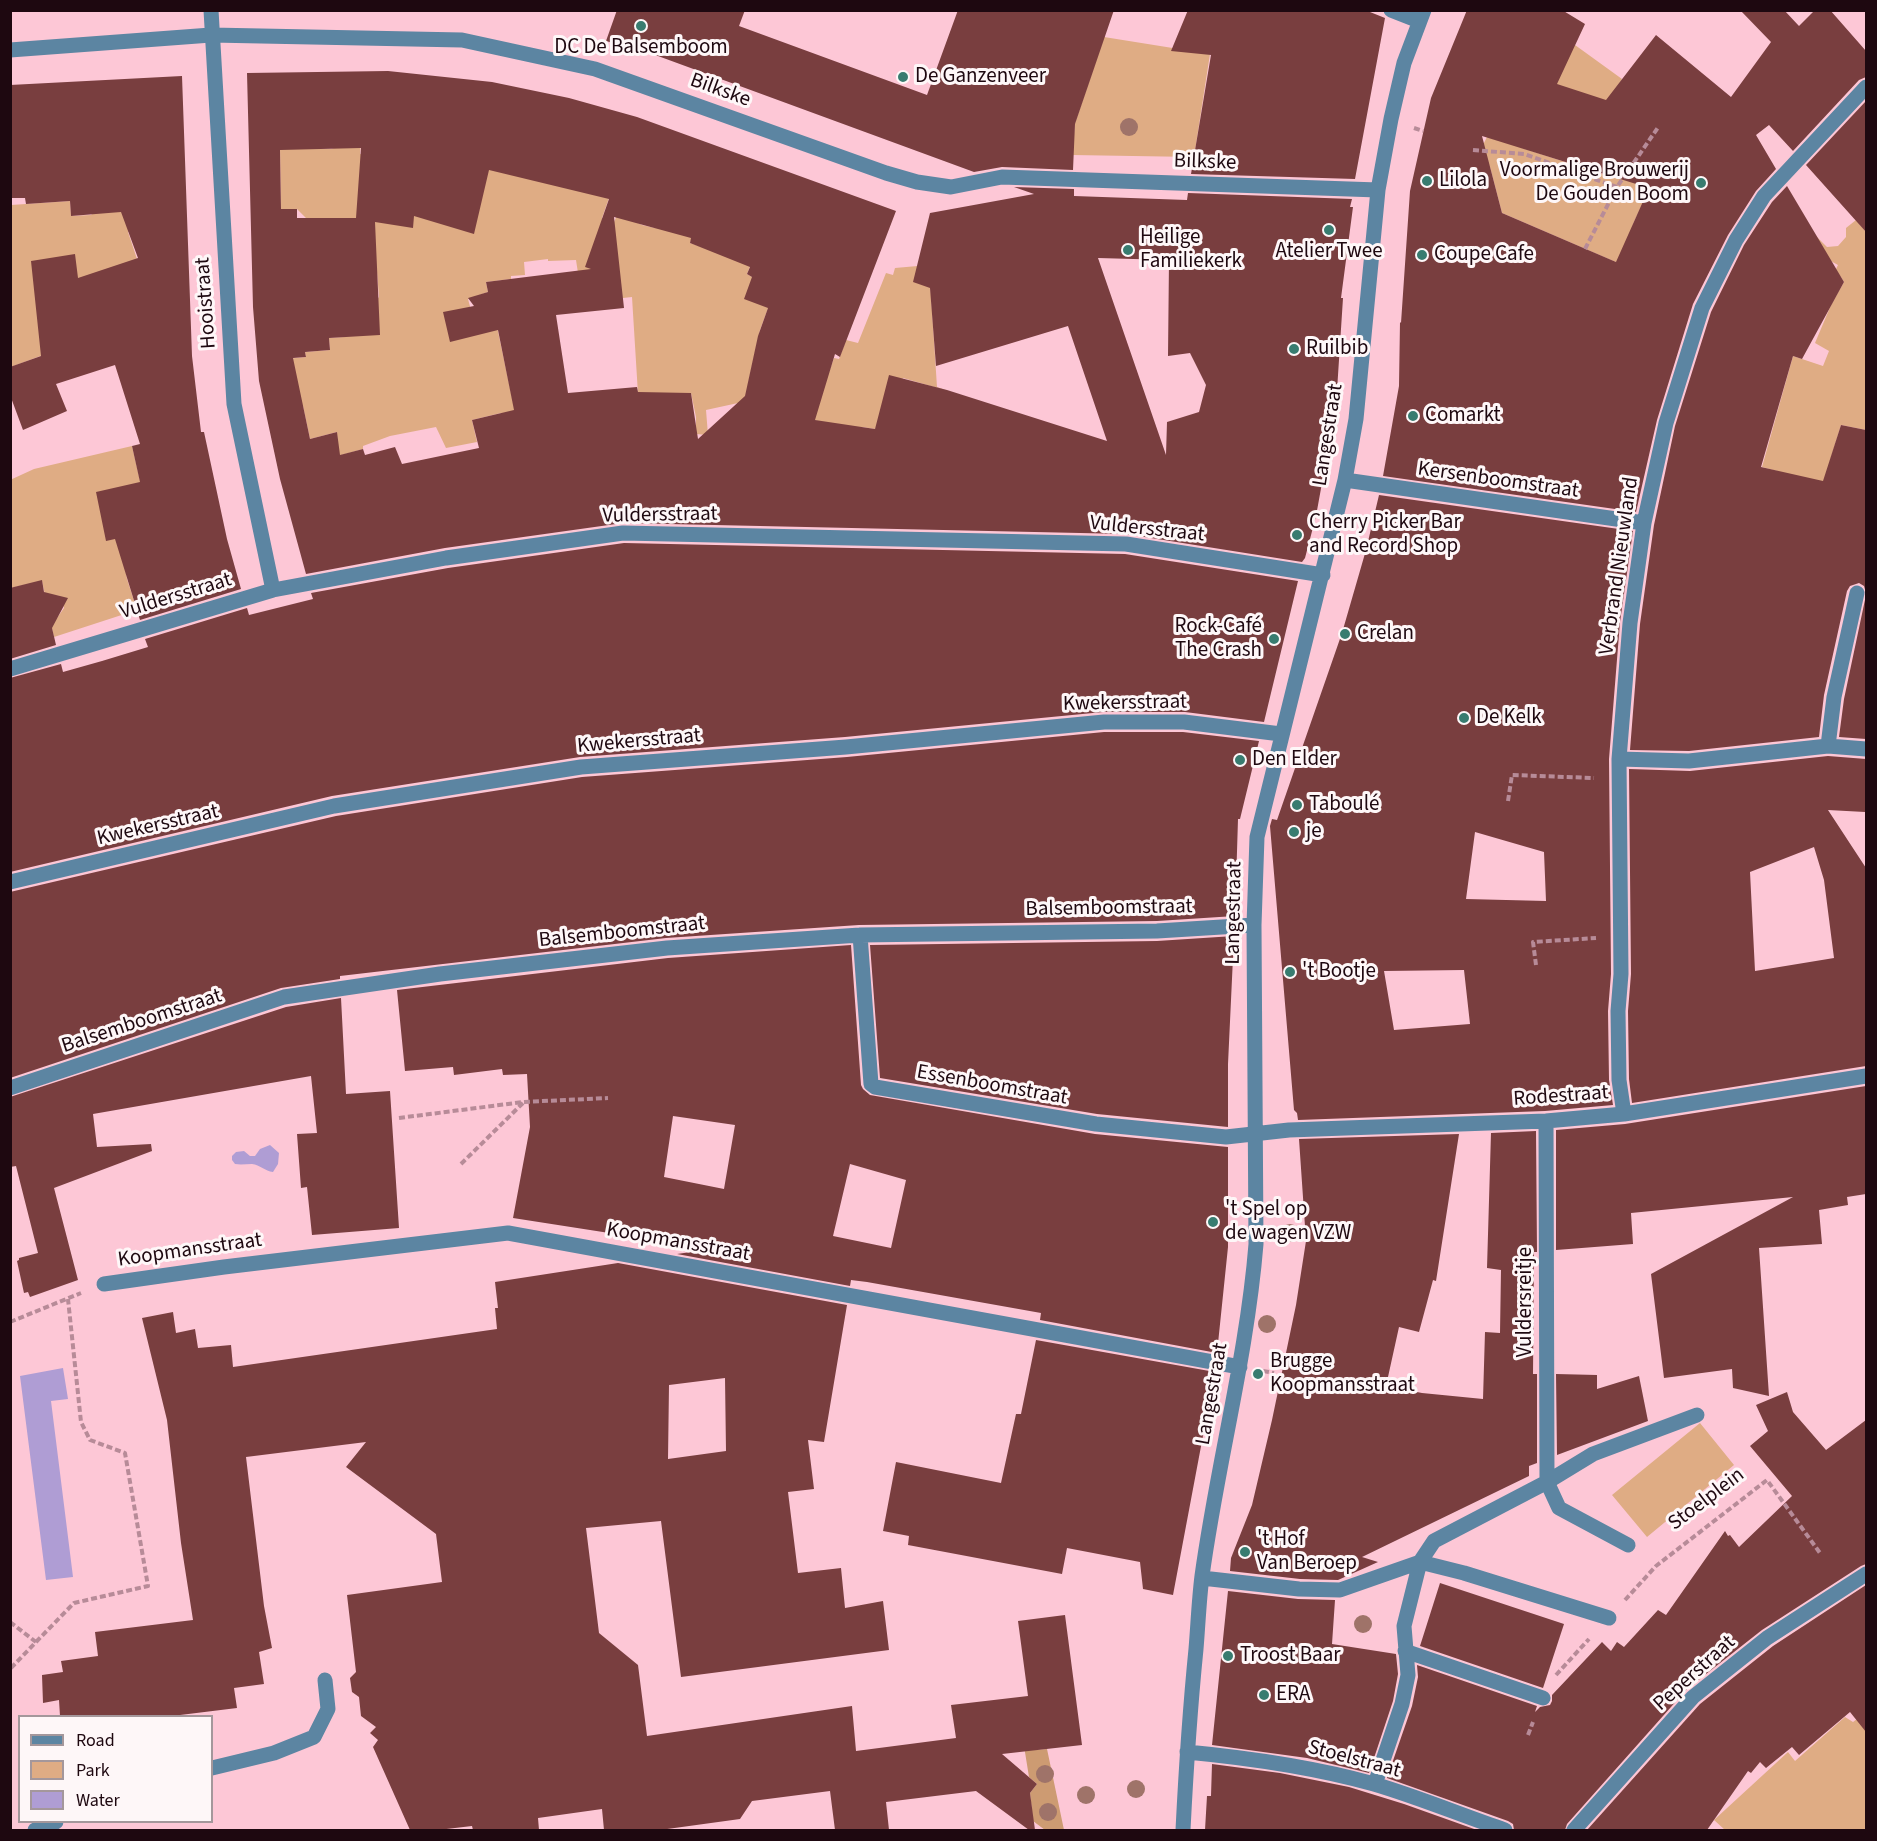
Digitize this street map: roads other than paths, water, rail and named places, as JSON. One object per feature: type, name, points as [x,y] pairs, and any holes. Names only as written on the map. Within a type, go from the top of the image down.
[{"type":"street","name":"Hooistraat","points":[[210,10],[234,404],[273,590]]},
{"type":"street","points":[[1390,10],[1422,16]]},
{"type":"street","name":"Langestraat","points":[[1183,1830],[1187,1752],[1202,1578],[1254,1275],[1256,1244],[1254,925],[1257,837],[1345,480],[1356,419],[1378,190],[1404,63],[1422,16]]},
{"type":"street","name":"Bilkske","points":[[10,50],[212,35],[462,40],[595,69],[917,182],[951,187],[1002,177],[1378,190]]},
{"type":"street","name":"Verbrand Nieuwland","points":[[1623,1114],[1619,1080],[1618,1011],[1622,974],[1619,759],[1630,623],[1644,523],[1666,423],[1702,308],[1736,240],[1764,196],[1866,87]]},
{"type":"street","name":"Kersenboomstraat","points":[[1345,480],[1644,523]]},
{"type":"street","name":"Vuldersstraat","points":[[10,669],[273,590],[446,558],[623,533],[1126,544],[1323,575]]},
{"type":"street","points":[[1828,746],[1834,697],[1857,593]]},
{"type":"street","name":"Kwekersstraat","points":[[10,882],[334,806],[581,767],[846,747],[1104,722],[1184,722],[1281,734]]},
{"type":"street","points":[[1619,759],[1689,761],[1828,746],[1866,749]]},
{"type":"street","name":"Balsemboomstraat","points":[[10,1088],[284,997],[440,974],[667,948],[860,935],[1157,931],[1254,925]]},
{"type":"street","name":"Essenboomstraat","points":[[860,935],[872,1084],[875,1087],[1096,1124],[1227,1137],[1255,1134]]},
{"type":"street","name":"Rodestraat","points":[[1255,1134],[1289,1130],[1546,1121],[1623,1114],[1866,1076]]},
{"type":"street","name":"Vuldersreitje","points":[[1546,1121],[1547,1482]]},
{"type":"street","name":"Koopmansstraat","points":[[104,1284],[224,1267],[508,1233],[1240,1367]]},
{"type":"street","points":[[1375,1785],[1402,1704],[1408,1675],[1404,1626],[1420,1562],[1434,1541],[1547,1482],[1593,1454],[1697,1415]]},
{"type":"street","points":[[1547,1482],[1559,1508],[1628,1545]]},
{"type":"street","points":[[1202,1578],[1299,1589],[1340,1590],[1420,1562],[1464,1573],[1609,1618]]},
{"type":"street","name":"Peperstraat","points":[[1574,1830],[1694,1697],[1767,1638],[1866,1574]]},
{"type":"street","points":[[1405,1651],[1543,1698]]},
{"type":"street","points":[[213,1768],[274,1753],[314,1737],[328,1709],[325,1680]]},
{"type":"street","name":"Stoelstraat","points":[[1187,1752],[1254,1759],[1315,1769],[1375,1785],[1505,1830]]},
{"type":"water","points":[[270,1145],[279,1153],[278,1164],[273,1172],[252,1164],[235,1164],[232,1160],[236,1152],[244,1151],[250,1156],[255,1156],[260,1149]]},
{"type":"water","points":[[63,1368],[68,1399],[51,1401],[73,1577],[46,1580],[20,1376]]},
{"type":"place","name":"DC De Balsemboom","points":[[641,26]]},
{"type":"place","name":"De Ganzenveer","points":[[903,77]]},
{"type":"place","name":"Lilola","points":[[1427,181]]},
{"type":"place","name":"Voormalige Brouwerij De Gouden Boom","points":[[1701,183]]},
{"type":"place","name":"Atelier Twee","points":[[1329,230]]},
{"type":"place","name":"Heilige Familiekerk","points":[[1128,250]]},
{"type":"place","name":"Coupe Cafe","points":[[1422,255]]},
{"type":"place","name":"Ruilbib","points":[[1294,349]]},
{"type":"place","name":"Comarkt","points":[[1413,416]]},
{"type":"place","name":"Cherry Picker Bar and Record Shop","points":[[1297,535]]},
{"type":"place","name":"Crelan","points":[[1345,634]]},
{"type":"place","name":"Rock-Café The Crash","points":[[1274,639]]},
{"type":"place","name":"De Kelk","points":[[1464,718]]},
{"type":"place","name":"Den Elder","points":[[1240,760]]},
{"type":"place","name":"Taboulé","points":[[1297,805]]},
{"type":"place","name":"je","points":[[1294,832]]},
{"type":"place","name":"'t Bootje","points":[[1290,972]]},
{"type":"place","name":"'t Spel op de wagen VZW","points":[[1213,1222]]},
{"type":"place","name":"Brugge Koopmansstraat","points":[[1258,1374]]},
{"type":"place","name":"'t Hof Van Beroep","points":[[1245,1552]]},
{"type":"place","name":"Troost Baar","points":[[1228,1656]]},
{"type":"place","name":"ERA","points":[[1264,1695]]}]
